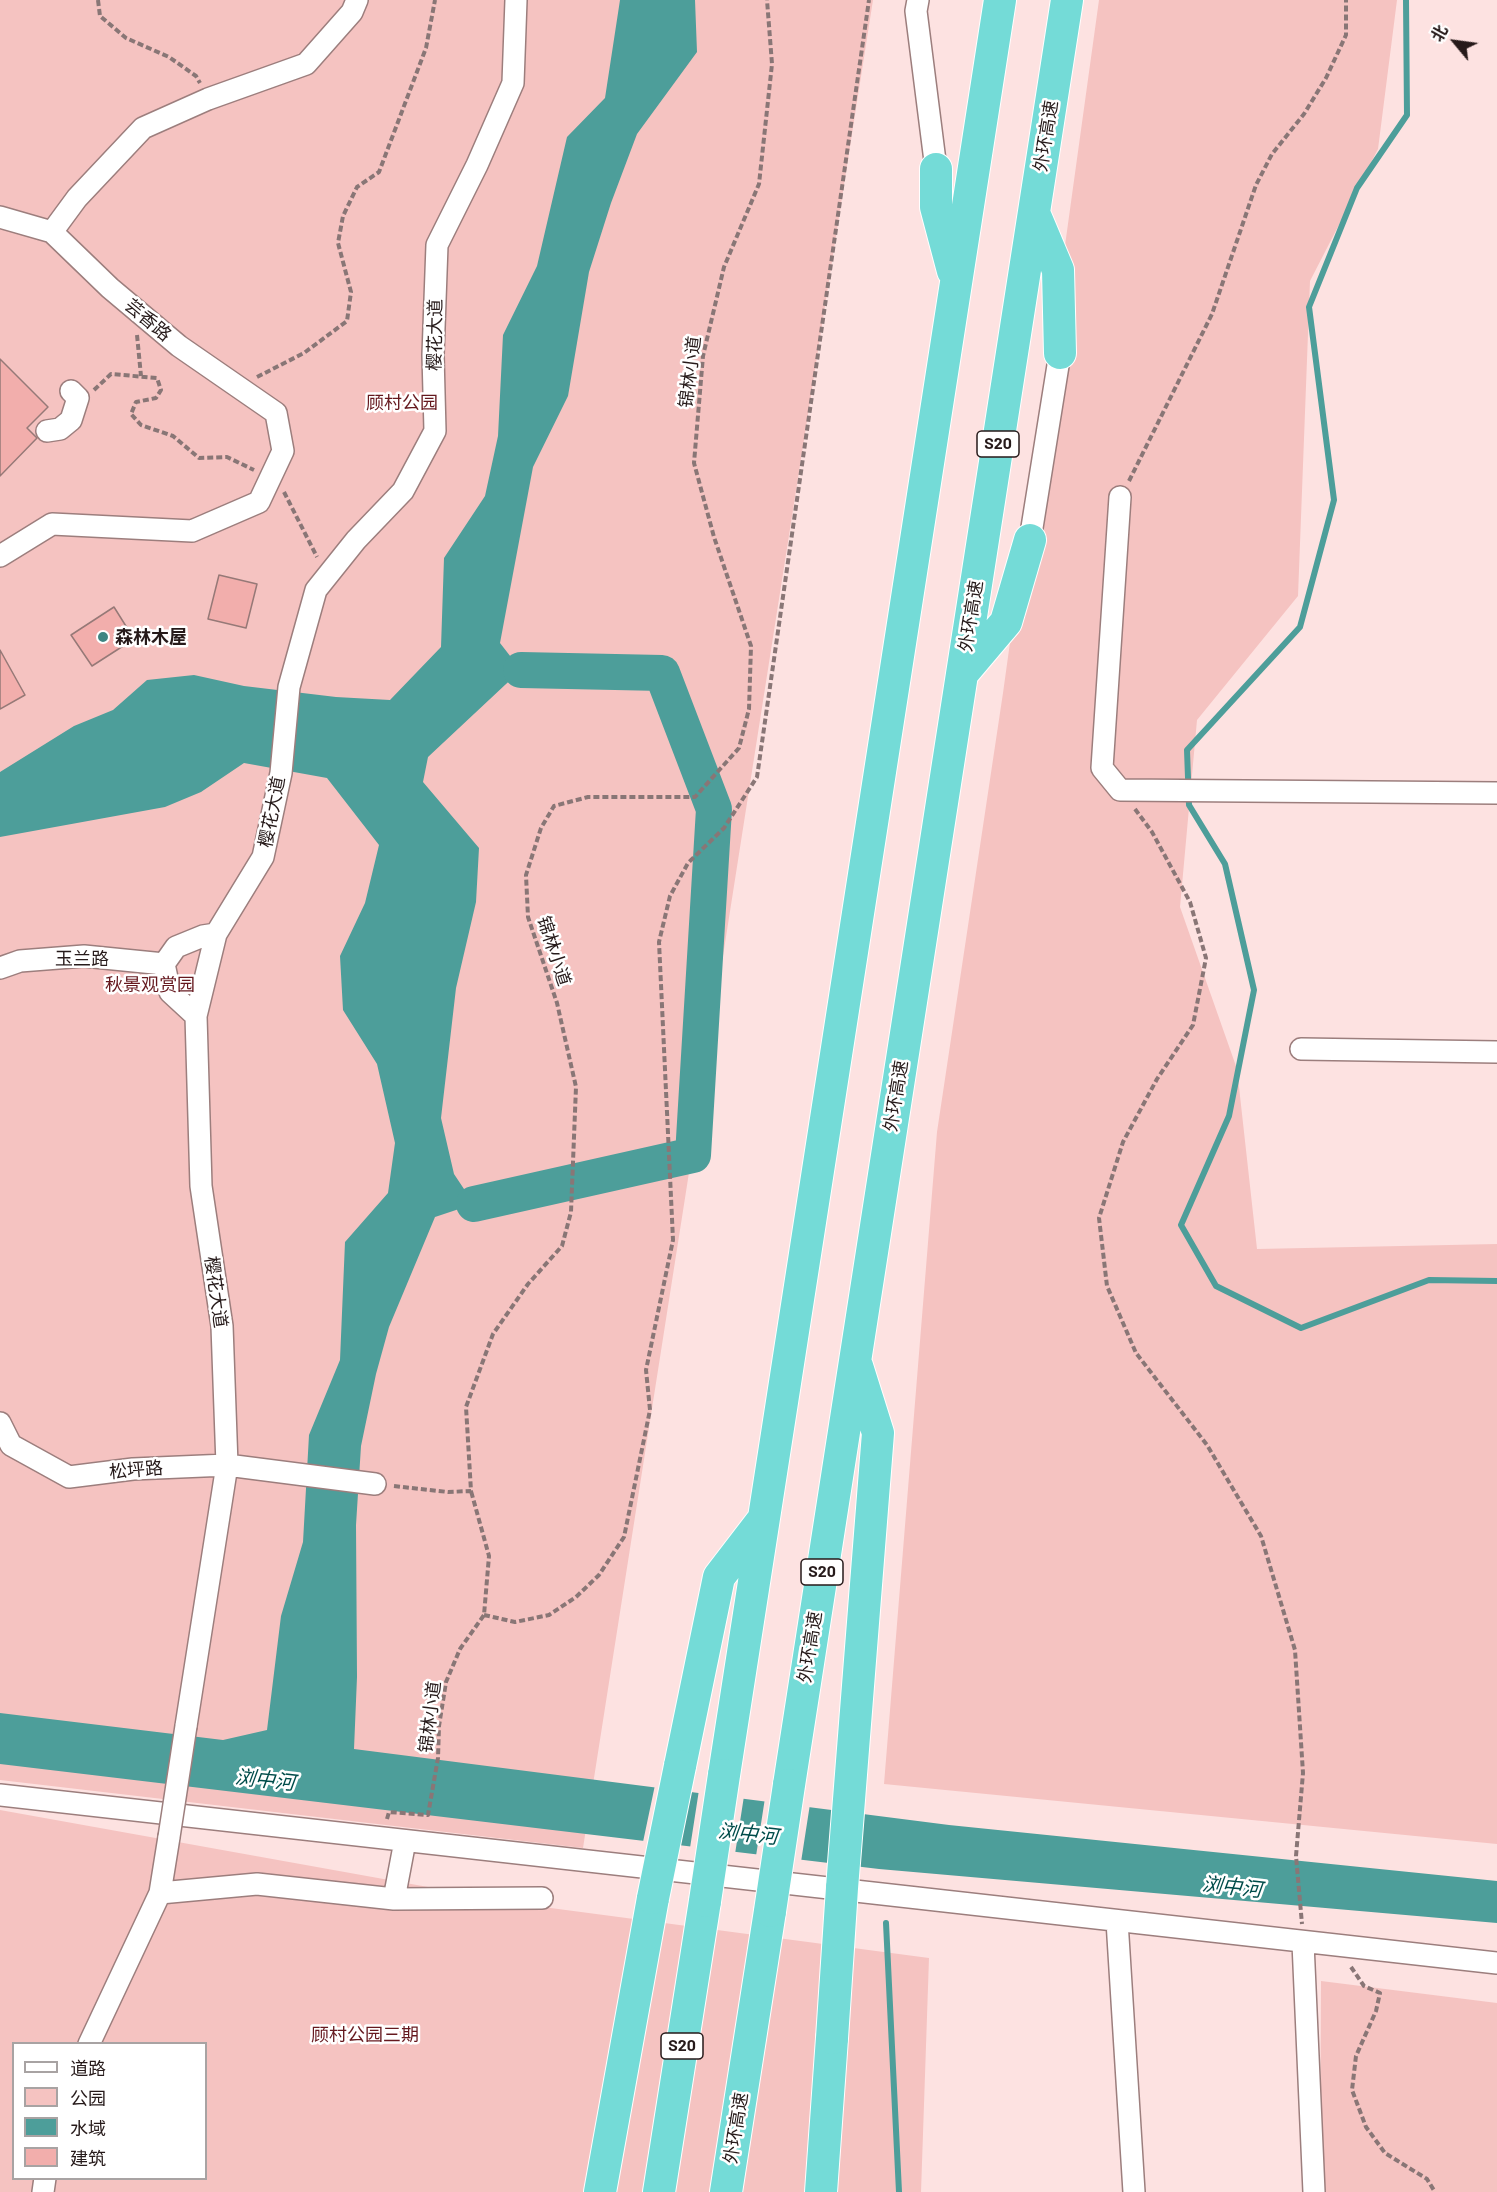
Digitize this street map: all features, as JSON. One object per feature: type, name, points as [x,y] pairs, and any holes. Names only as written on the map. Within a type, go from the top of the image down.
[{"type":"highway","name":"S20","points":[[659,2192],[1000,0]]},
{"type":"highway","name":"外环高速","points":[[726,2192],[1067,0]]},
{"type":"highway","points":[[936,169],[936,207],[956,283]]},
{"type":"highway","points":[[1034,212],[1058,270],[1060,353]]},
{"type":"highway","points":[[962,675],[1006,622],[1030,540]]},
{"type":"highway","points":[[821,2192],[878,1432],[855,1360]]},
{"type":"highway","points":[[600,2192],[653,1898],[719,1577],[764,1518]]},
{"type":"street","points":[[0,217],[52,232],[77,198],[143,128],[207,99],[306,64],[352,12],[357,0]]},
{"type":"street","name":"樱花大道","points":[[89,2042],[160,1893],[227,1465],[222,1326],[201,1186],[196,1016],[216,934],[263,857],[281,772],[289,687],[316,590],[403,491],[435,431],[433,355],[437,245],[477,165],[513,83],[516,0]]},
{"type":"street","points":[[918,0],[916,11],[936,169]]},
{"type":"street","name":"芸香路","points":[[0,556],[52,524],[192,531],[259,502],[283,451],[276,413],[179,346],[110,288],[52,232]]},
{"type":"street","points":[[1030,540],[1060,353]]},
{"type":"street","points":[[47,431],[60,429],[71,420],[74,395]]},
{"type":"street","points":[[1120,497],[1102,768],[1120,790],[1497,793]]},
{"type":"street","points":[[196,1016],[170,992],[164,964],[176,947],[203,936],[216,934]]},
{"type":"street","name":"玉兰路","points":[[0,968],[20,961],[84,956],[164,964]]},
{"type":"street","points":[[1301,1049],[1497,1052]]},
{"type":"street","name":"松坪路","points":[[0,1423],[11,1445],[69,1477],[133,1469],[227,1465],[375,1484]]},
{"type":"street","points":[[0,1795],[1117,1920],[1303,1938],[1347,1946],[1497,1963]]},
{"type":"street","points":[[394,1899],[405,1841]]},
{"type":"street","points":[[160,1893],[257,1884],[394,1899],[542,1898]]},
{"type":"street","points":[[1117,1920],[1134,2192]]},
{"type":"street","points":[[1303,1938],[1314,2192]]},
{"type":"path","points":[[98,0],[100,16],[126,38],[169,57],[196,76],[207,99]]},
{"type":"path","points":[[246,392],[255,379],[304,352],[347,321],[351,292],[338,243],[343,216],[357,187],[379,172],[426,48],[435,0]]},
{"type":"path","name":"锦林小道","points":[[471,1491],[466,1407],[493,1334],[528,1284],[562,1246],[571,1212],[576,1087],[557,1003],[528,917],[526,875],[541,828],[554,806],[588,797],[695,797],[739,748],[749,709],[751,646],[714,537],[694,463],[703,356],[724,267],[759,184],[772,64],[767,0]]},
{"type":"path","points":[[375,1484],[448,1492],[471,1491],[489,1556],[484,1615],[515,1622],[549,1615],[576,1597],[600,1575],[624,1537],[650,1410],[646,1370],[673,1239],[659,942],[670,896],[688,863],[724,828],[757,777],[869,0]]},
{"type":"path","points":[[1120,497],[1212,314],[1256,185],[1272,154],[1304,114],[1326,78],[1346,35],[1346,0]]},
{"type":"path","points":[[141,376],[136,338],[145,318]]},
{"type":"path","points":[[74,395],[98,388],[111,374],[157,378],[161,390],[156,398],[136,402],[131,414],[141,424],[173,436],[199,458],[227,457],[251,466],[268,483],[286,494],[327,576]]},
{"type":"path","points":[[1120,790],[1152,832],[1190,902],[1206,958],[1193,1025],[1157,1079],[1123,1142],[1099,1218],[1107,1286],[1136,1353],[1208,1444],[1261,1536],[1295,1650],[1303,1773],[1296,1856],[1303,1938]]},
{"type":"path","name":"锦林小道","points":[[428,1815],[438,1758],[439,1726],[446,1682],[460,1649],[484,1615]]},
{"type":"path","points":[[1347,1946],[1347,1961],[1364,1986],[1380,1993],[1376,2011],[1356,2056],[1352,2090],[1366,2127],[1385,2153],[1427,2179],[1436,2192]]},
{"type":"green space","name":"顾村公园","points":[[0,0],[873,0],[583,1848],[0,1780]]},
{"type":"green space","points":[[1099,0],[1397,0],[1378,149],[1310,281],[1298,596],[1197,720],[1180,907],[1237,1069],[1257,1249],[1497,1244],[1497,1844],[884,1784],[937,1132],[1003,693]]},
{"type":"green space","name":"顾村公园三期","points":[[0,1810],[528,1905],[929,1958],[921,2192],[0,2192]]},
{"type":"green space","points":[[1321,1981],[1497,2003],[1497,2192],[1320,2192]]},
{"type":"water","name":"浏中河","points":[[620,0],[695,0],[697,52],[637,134],[611,203],[589,272],[568,396],[533,467],[500,643],[521,670],[428,757],[423,782],[479,848],[476,902],[456,988],[441,1118],[454,1174],[474,1204],[435,1217],[389,1327],[376,1374],[361,1446],[356,1525],[357,1677],[354,1749],[949,1825],[1497,1881],[1497,1923],[879,1869],[0,1764],[0,1713],[223,1740],[267,1730],[281,1616],[303,1542],[309,1435],[340,1360],[345,1242],[388,1193],[395,1143],[377,1064],[343,1010],[340,956],[365,903],[379,845],[327,778],[244,763],[201,792],[165,807],[0,837],[0,772],[74,726],[113,710],[147,680],[194,675],[244,686],[336,697],[390,700],[441,647],[444,558],[485,496],[498,436],[503,335],[537,266],[567,137],[605,98]]},
{"type":"pier","points":[[655,1785],[687,1789],[675,1846],[643,1842]]},
{"type":"pier","points":[[699,1790],[744,1796],[735,1854],[690,1848]]},
{"type":"pier","points":[[765,1798],[810,1804],[801,1862],[756,1856]]},
{"type":"building","points":[[0,359],[48,407],[27,428],[37,438],[0,476]]},
{"type":"building","name":"森林木屋","points":[[219,575],[257,584],[246,628],[208,619]]},
{"type":"building","name":"森林木屋","points":[[114,607],[134,639],[92,666],[71,635]]},
{"type":"building","points":[[0,650],[25,695],[0,709]]},
{"type":"waterway","points":[[1406,0],[1407,115],[1357,188],[1309,307],[1334,500],[1300,627],[1187,750],[1189,805],[1225,864],[1254,990],[1229,1116],[1181,1225],[1216,1286],[1301,1328],[1429,1280],[1497,1281]]},
{"type":"waterway","points":[[474,1204],[693,1155],[714,809],[662,673],[521,670]]},
{"type":"waterway","points":[[886,1923],[899,2192]]},
{"type":"place","name":"森林木屋","points":[[103,637]]},
{"type":"park label","name":"秋景观赏园","points":[[150,985]]}]
